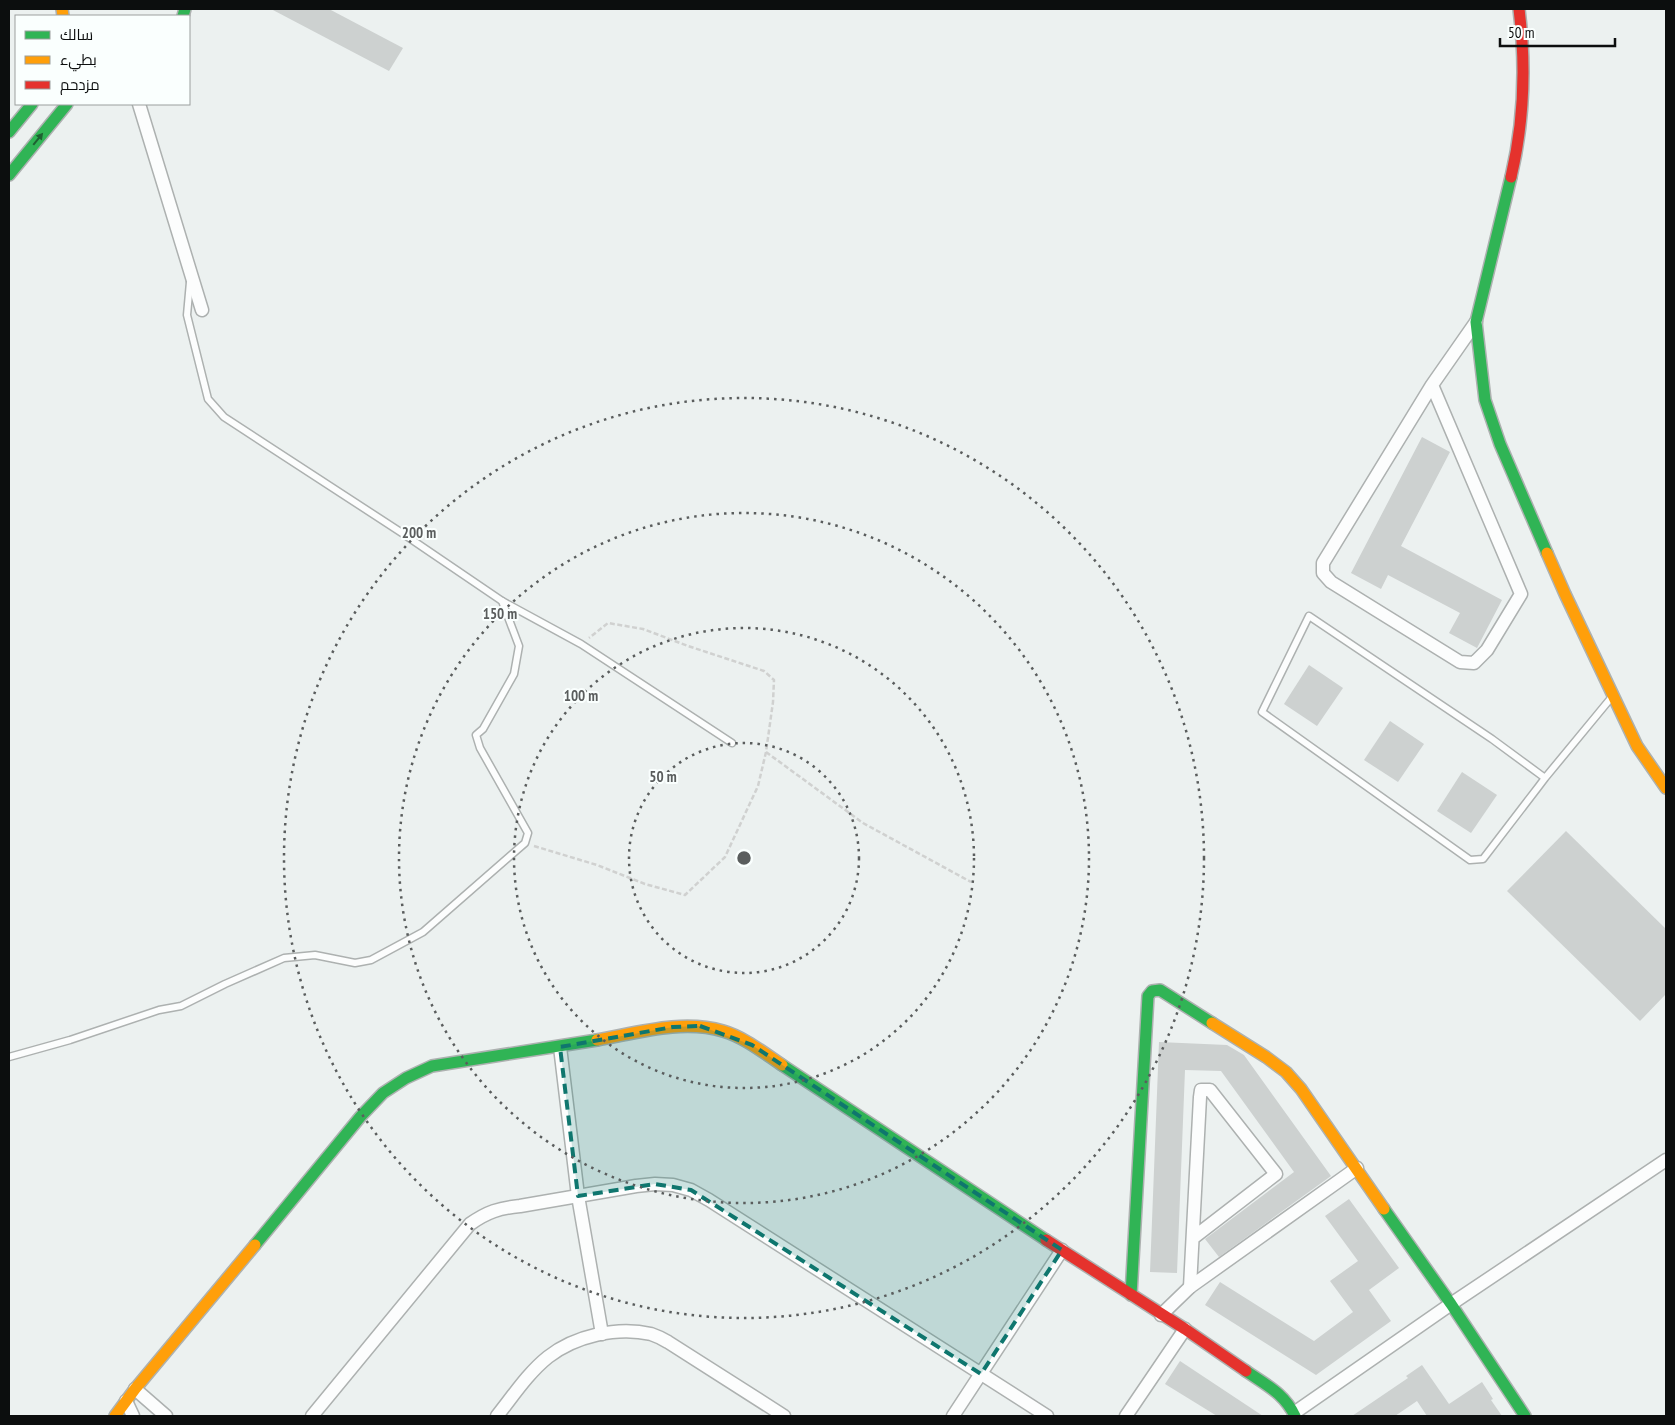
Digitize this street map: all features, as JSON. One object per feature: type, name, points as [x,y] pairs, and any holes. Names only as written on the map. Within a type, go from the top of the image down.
[{"type":"street","points":[[1519,9],[1523,44],[1523,87],[1518,148],[1476,322],[1485,400],[1500,444],[1565,594],[1638,746],[1666,788]]},
{"type":"street","points":[[9,132],[31,105]]},
{"type":"street","points":[[9,175],[66,105]]},
{"type":"street","points":[[139,105],[202,310]]},
{"type":"street","points":[[1432,385],[1521,594],[1487,650],[1474,663],[1460,662],[1331,582],[1323,573],[1323,563],[1432,385],[1476,322]]},
{"type":"street","points":[[1131,1295],[1148,996],[1152,991],[1160,990],[1266,1057],[1286,1072],[1357,1168],[1451,1304],[1525,1416]]},
{"type":"street","points":[[115,1416],[135,1389],[361,1116],[383,1093],[406,1078],[432,1066],[560,1047],[673,1027],[700,1026],[724,1031],[752,1045],[1185,1329],[1283,1397],[1295,1415],[1451,1304],[1666,1160]]},
{"type":"street","points":[[560,1047],[578,1196],[602,1334]]},
{"type":"street","points":[[1190,1287],[1200,1097],[1201,1090],[1210,1090],[1276,1174],[1193,1238]]},
{"type":"street","points":[[1161,1315],[1190,1287],[1357,1168]]},
{"type":"street","points":[[312,1416],[470,1224],[486,1213],[503,1208],[655,1184],[673,1185],[691,1190],[709,1200],[1047,1416]]},
{"type":"street","points":[[954,1416],[1062,1250]]},
{"type":"street","points":[[1126,1416],[1185,1329]]},
{"type":"street","points":[[497,1416],[534,1370],[548,1357],[581,1339],[616,1331],[651,1334],[668,1342],[782,1416]]},
{"type":"street","points":[[135,1389],[166,1416]]},
{"type":"street","points":[[126,1401],[133,1416]]},
{"type":"lane","points":[[190,272],[187,315],[208,399],[224,417],[502,601],[581,644],[732,743]]},
{"type":"lane","points":[[9,1057],[70,1040],[159,1010],[181,1006],[224,984],[284,958],[315,955],[355,963],[371,960],[423,932],[525,844],[528,833],[480,748],[476,735],[483,729],[514,674],[519,646],[502,601]]},
{"type":"lane","points":[[1546,778],[1309,616],[1262,712],[1470,860],[1483,859],[1613,695]]},
{"type":"path","points":[[525,844],[597,865],[645,884],[685,895],[725,857],[758,786],[774,702],[774,680],[764,671],[643,629],[608,623],[581,644]]},
{"type":"path","points":[[766,752],[863,823],[971,882]]},
{"type":"highlighted area","points":[[700,1026],[752,1045],[1062,1250],[981,1374],[691,1190],[655,1184],[578,1196],[560,1047],[673,1027]]},
{"type":"building","points":[[271,9],[329,9],[403,48],[389,71]]},
{"type":"building","points":[[1422,437],[1450,452],[1401,546],[1502,600],[1477,648],[1449,633],[1460,613],[1388,575],[1381,589],[1351,573]]},
{"type":"building","points":[[1309,665],[1343,688],[1317,726],[1284,704]]},
{"type":"building","points":[[1390,721],[1424,744],[1398,782],[1364,760]]},
{"type":"building","points":[[1462,772],[1497,795],[1471,833],[1437,811]]},
{"type":"building","points":[[1566,831],[1666,929],[1666,994],[1640,1021],[1507,891]]},
{"type":"building","points":[[1159,1042],[1227,1045],[1244,1055],[1331,1176],[1219,1257],[1205,1239],[1294,1172],[1221,1071],[1185,1070],[1177,1273],[1150,1272]]},
{"type":"building","points":[[1349,1199],[1399,1268],[1369,1290],[1391,1321],[1316,1375],[1205,1305],[1220,1282],[1314,1341],[1353,1312],[1330,1281],[1358,1261],[1325,1216]]},
{"type":"building","points":[[1180,1361],[1263,1416],[1217,1416],[1165,1384]]},
{"type":"building","points":[[1422,1365],[1449,1404],[1482,1382],[1502,1416],[1427,1416],[1417,1401],[1395,1416],[1352,1416],[1408,1378],[1406,1376]]},
{"type":"traffic: fast","points":[[183,15],[185,9]]},
{"type":"traffic: fast","points":[[9,132],[31,105]]},
{"type":"traffic: fast","points":[[9,175],[66,105]]},
{"type":"traffic: fast","points":[[1511,177],[1476,322],[1485,400],[1500,444],[1547,553]]},
{"type":"traffic: fast","points":[[1131,1295],[1148,996],[1152,991],[1160,990],[1212,1023]]},
{"type":"traffic: fast","points":[[255,1245],[361,1116],[383,1093],[406,1078],[432,1066],[597,1040]]},
{"type":"traffic: fast","points":[[782,1065],[1046,1240]]},
{"type":"traffic: fast","points":[[1384,1209],[1451,1304],[1525,1416]]},
{"type":"traffic: fast","points":[[1246,1371],[1280,1395],[1295,1416]]},
{"type":"traffic: slow","points":[[62,9],[63,15]]},
{"type":"traffic: slow","points":[[1547,553],[1637,746],[1666,788]]},
{"type":"traffic: slow","points":[[1212,1023],[1286,1072],[1301,1089],[1384,1209]]},
{"type":"traffic: slow","points":[[597,1040],[660,1028],[692,1026],[707,1028],[739,1037],[782,1065]]},
{"type":"traffic: slow","points":[[115,1416],[135,1389],[255,1245]]},
{"type":"traffic: jam","points":[[1511,177],[1521,114],[1523,51],[1519,9]]},
{"type":"traffic: jam","points":[[1046,1240],[1185,1329],[1246,1371]]}]
